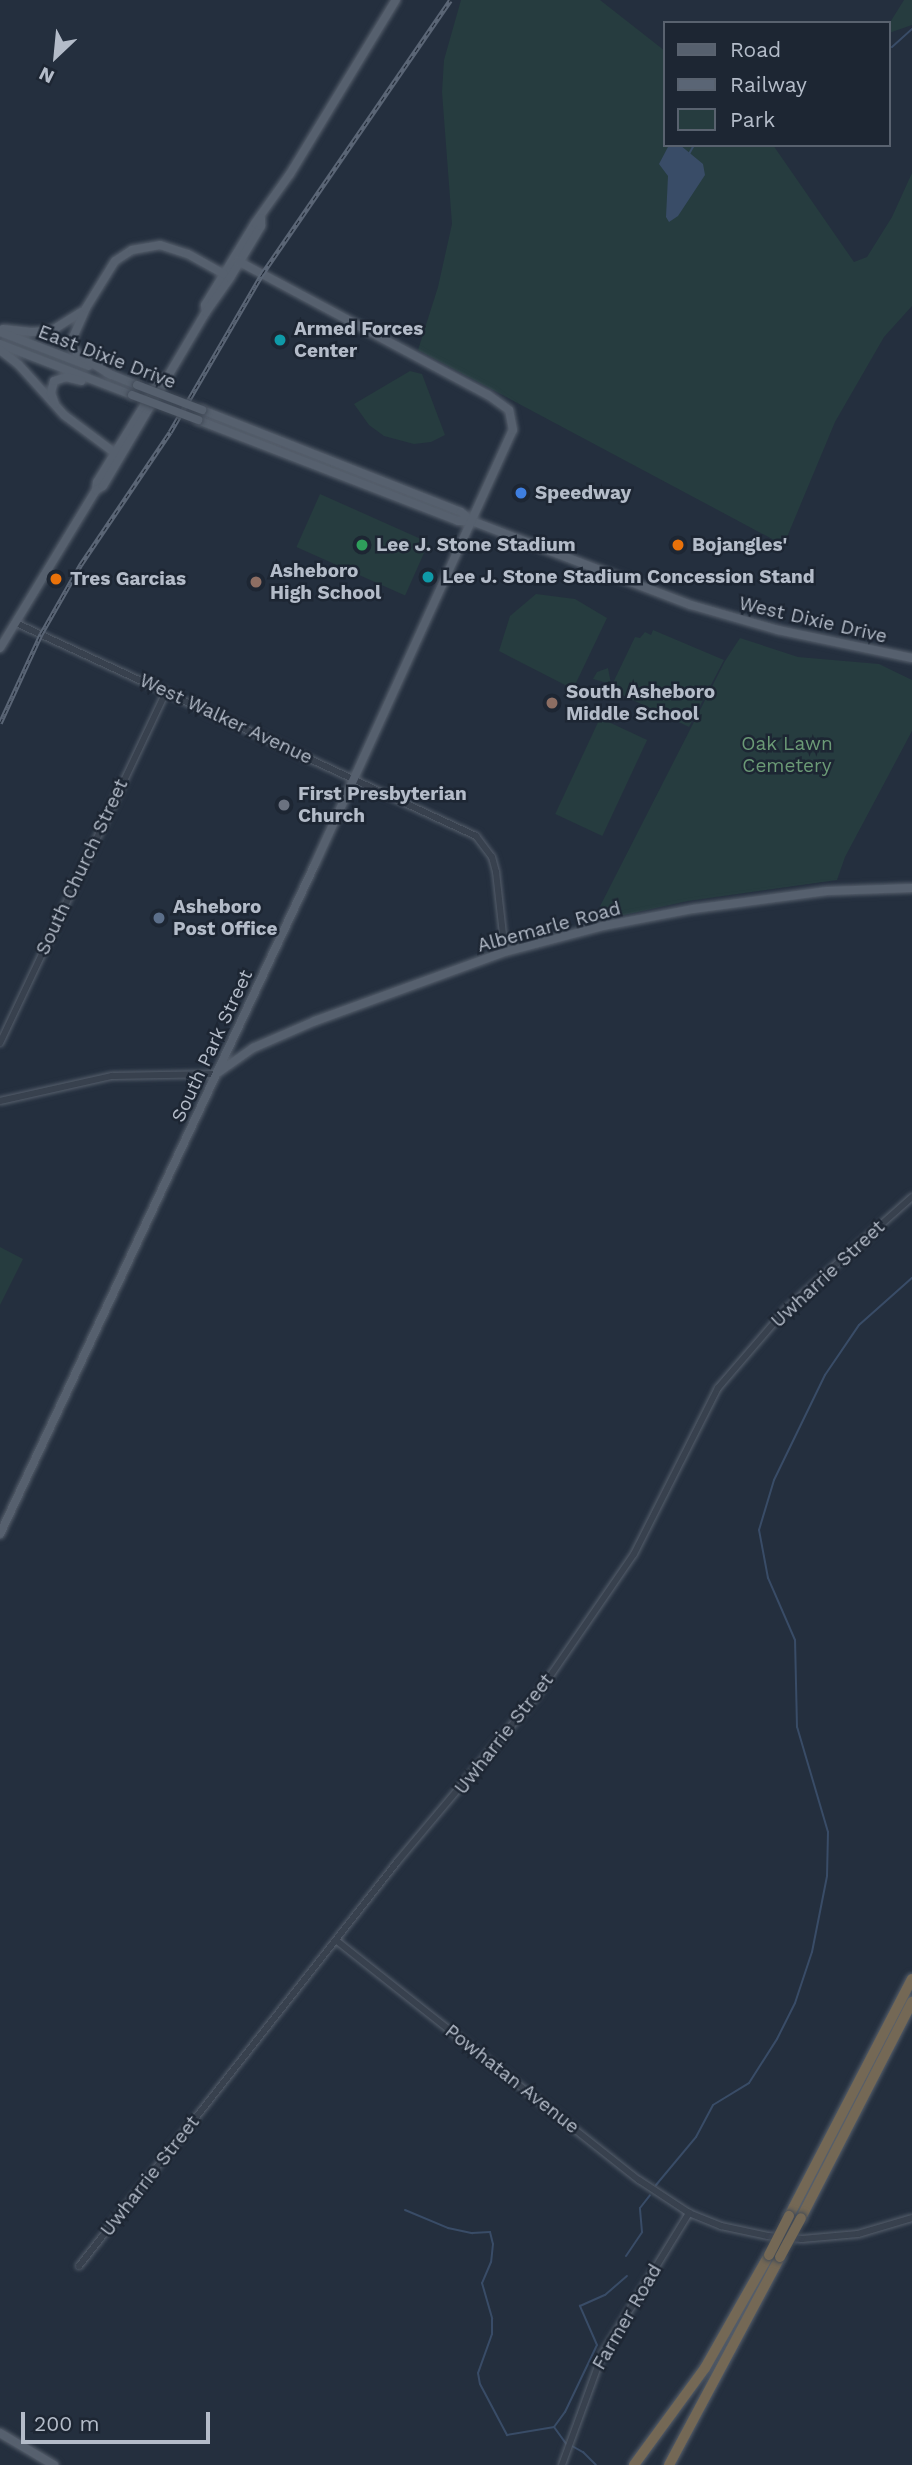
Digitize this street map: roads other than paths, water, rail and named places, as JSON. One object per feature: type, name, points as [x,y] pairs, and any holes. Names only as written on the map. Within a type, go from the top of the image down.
[{"type":"highway","points":[[634,2464],[705,2368],[769,2255],[912,1979]]},
{"type":"highway","points":[[667,2465],[681,2445],[801,2218],[912,2001]]},
{"type":"main road","points":[[206,312],[205,305],[394,2]]},
{"type":"main road","points":[[96,490],[103,486],[164,386],[165,379],[261,226],[261,218]]},
{"type":"main road","points":[[111,375],[77,354],[71,346],[86,308],[116,261],[132,250],[160,245],[188,254],[224,274]]},
{"type":"main road","name":"South Park Street","points":[[0,1534],[355,779],[512,435],[512,417],[503,404],[238,261]]},
{"type":"main road","points":[[0,330],[51,331],[71,321],[86,308]]},
{"type":"main road","name":"East Dixie Drive","points":[[0,330],[202,410]]},
{"type":"main road","name":"East Dixie Drive","points":[[0,344],[198,421]]},
{"type":"main road","points":[[0,350],[19,365],[56,407],[115,453]]},
{"type":"main road","points":[[56,407],[51,387],[56,380],[66,377],[99,382]]},
{"type":"main road","points":[[0,648],[96,490],[97,482],[158,383],[165,379]]},
{"type":"main road","name":"West Dixie Drive","points":[[202,410],[461,512],[472,521],[709,611],[796,635],[912,658]]},
{"type":"main road","name":"West Dixie Drive","points":[[198,421],[458,521],[472,521]]},
{"type":"main road","name":"Albemarle Road","points":[[216,1074],[253,1048],[315,1021],[505,952],[603,926],[693,909],[827,891],[912,888]]},
{"type":"main road","points":[[0,2433],[54,2465]]},
{"type":"street","points":[[384,0],[394,2]]},
{"type":"street","name":"West Walker Avenue","points":[[16,623],[461,827],[485,846],[496,872],[505,952]]},
{"type":"street","name":"South Church Street","points":[[0,1043],[166,692]]},
{"type":"street","points":[[0,1101],[112,1076],[216,1074]]},
{"type":"street","name":"Uwharrie Street","points":[[79,2266],[418,1836],[511,1730],[615,1583],[653,1522],[718,1388],[786,1309],[912,1197]]},
{"type":"street","name":"Powhatan Avenue","points":[[337,1941],[639,2180],[689,2213],[722,2226],[768,2236],[802,2239],[858,2234],[912,2218]]},
{"type":"street","name":"Farmer Road","points":[[562,2465],[602,2355],[689,2213]]},
{"type":"water","points":[[668,147],[682,147],[703,164],[705,175],[678,216],[669,222],[666,217],[668,176],[659,164]]},
{"type":"waterway","points":[[892,47],[912,29]]},
{"type":"waterway","points":[[689,154],[693,147]]},
{"type":"waterway","points":[[656,2185],[696,2137],[713,2105],[749,2083],[777,2039],[795,2003],[812,1952],[827,1876],[828,1832],[797,1727],[795,1640],[768,1578],[759,1530],[774,1480],[825,1375],[859,1325],[912,1278]]},
{"type":"waterway","points":[[626,2256],[642,2232],[640,2208],[650,2195]]},
{"type":"waterway","points":[[405,2210],[448,2228],[472,2233],[490,2232],[493,2244],[491,2262],[482,2283],[492,2319],[492,2334],[478,2373],[480,2384],[507,2435],[554,2427],[567,2445]]},
{"type":"waterway","points":[[554,2427],[565,2412],[597,2345],[580,2306],[605,2295],[627,2276]]},
{"type":"waterway","points":[[572,2446],[583,2452],[596,2465]]},
{"type":"railway","points":[[0,723],[41,634],[81,564],[170,432],[262,274],[450,0]]},
{"type":"place","name":"Armed Forces Center","points":[[280,340]]},
{"type":"place","name":"Speedway","points":[[521,493]]},
{"type":"place","name":"Lee J. Stone Stadium","points":[[362,545]]},
{"type":"place","name":"Bojangles'","points":[[678,545]]},
{"type":"place","name":"Lee J. Stone Stadium Concession Stand","points":[[428,577]]},
{"type":"place","name":"Tres Garcias","points":[[56,579]]},
{"type":"place","name":"Asheboro High School","points":[[256,582]]},
{"type":"place","name":"South Asheboro Middle School","points":[[552,703]]},
{"type":"place","name":"First Presbyterian Church","points":[[284,805]]},
{"type":"place","name":"Asheboro Post Office","points":[[159,918]]},
{"type":"park label","name":"Oak Lawn Cemetery","points":[[787,755]]}]
